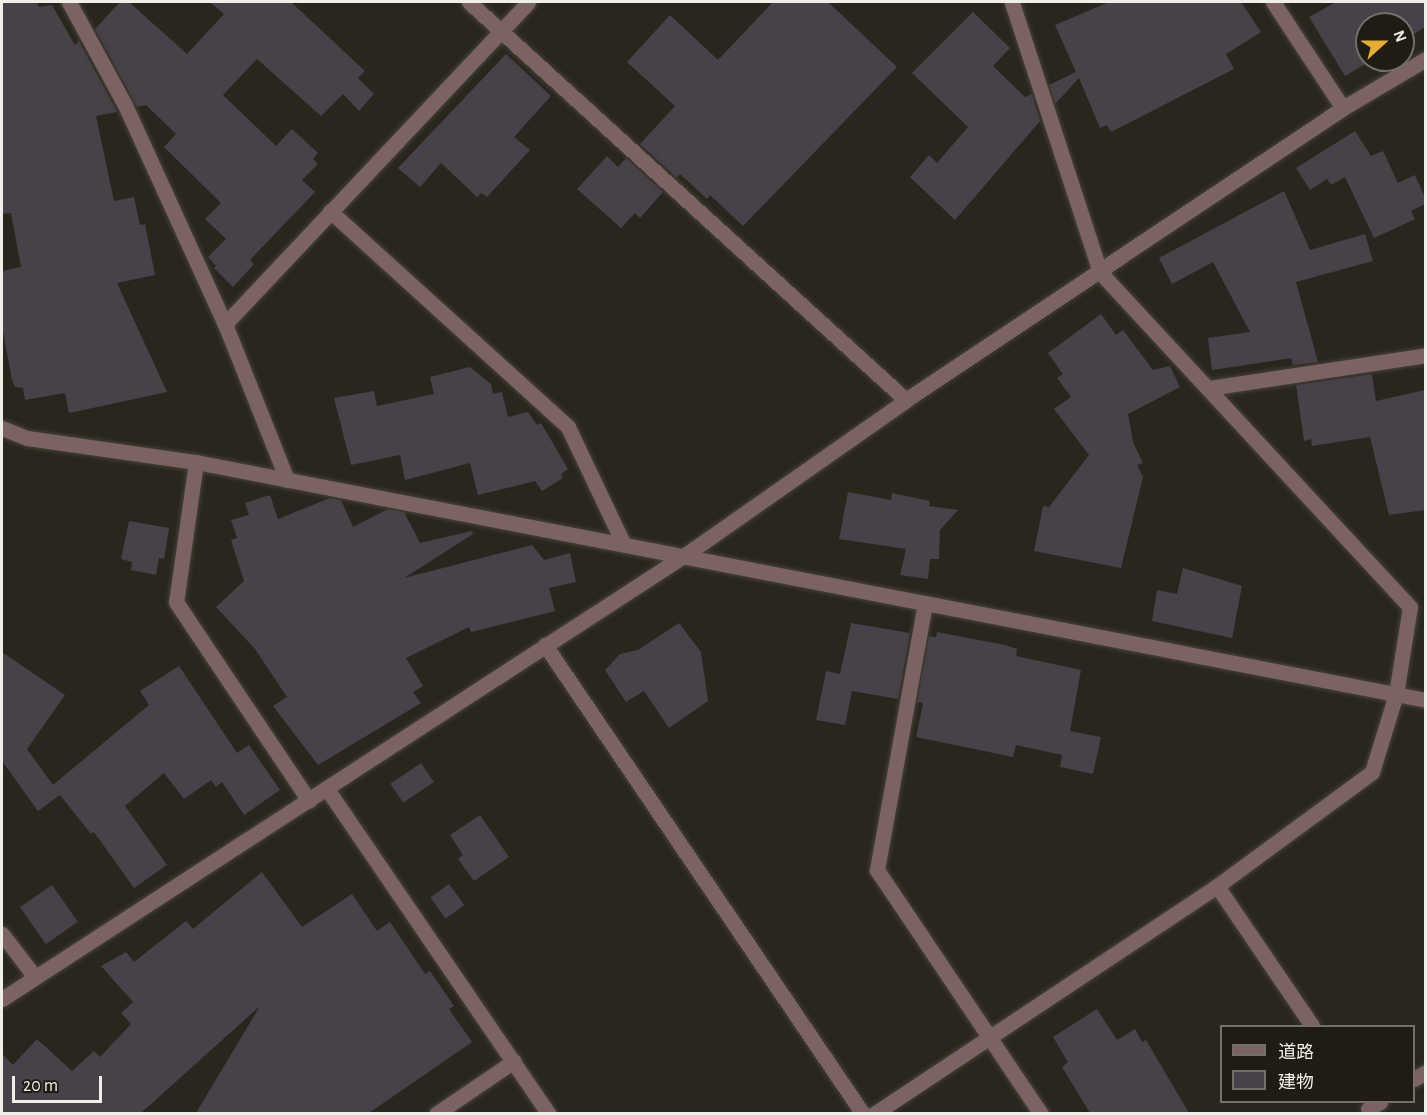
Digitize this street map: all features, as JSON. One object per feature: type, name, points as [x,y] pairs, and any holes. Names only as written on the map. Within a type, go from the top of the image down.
[{"type":"street","points":[[69,2],[125,105],[225,324],[287,480]]},
{"type":"street","points":[[469,2],[906,400]]},
{"type":"street","points":[[225,324],[528,2]]},
{"type":"street","points":[[874,1113],[1217,886],[1372,772],[1396,694],[1410,607],[1100,272],[1012,2]]},
{"type":"street","points":[[1273,2],[1343,108]]},
{"type":"street","points":[[2,999],[685,555],[906,400],[1343,108],[1425,59]]},
{"type":"street","points":[[330,211],[568,427],[623,543]]},
{"type":"street","points":[[1209,388],[1425,355]]},
{"type":"street","points":[[2,428],[27,438],[196,462],[1425,700]]},
{"type":"street","points":[[196,462],[176,602],[309,801]]},
{"type":"street","points":[[925,603],[877,870],[1041,1113]]},
{"type":"street","points":[[545,645],[863,1113]]},
{"type":"street","points":[[327,789],[549,1113]]},
{"type":"street","points":[[1217,886],[1311,1025]]},
{"type":"street","points":[[2,934],[34,977]]},
{"type":"street","points":[[436,1113],[514,1061]]},
{"type":"building","points":[[2,2],[37,2],[39,7],[52,5],[75,45],[79,41],[117,112],[96,116],[114,201],[134,197],[140,225],[145,224],[155,275],[117,283],[167,392],[69,413],[65,393],[25,400],[23,388],[15,387],[12,380],[2,327],[2,271],[21,267],[11,213],[2,214]]},
{"type":"building","points":[[120,2],[129,2],[187,54],[224,14],[210,2],[291,2],[365,71],[358,78],[374,94],[359,111],[343,94],[321,116],[257,59],[223,95],[276,146],[292,129],[318,153],[313,159],[318,164],[302,180],[315,192],[250,260],[254,264],[233,287],[214,268],[216,266],[208,257],[226,239],[205,219],[221,203],[164,147],[176,134],[146,105],[137,107],[95,29]]},
{"type":"building","points":[[773,2],[828,2],[897,67],[743,226],[710,195],[707,199],[680,174],[677,178],[640,144],[675,106],[627,62],[670,15],[718,60]]},
{"type":"building","points":[[1109,2],[1241,2],[1261,32],[1226,54],[1234,69],[1111,132],[1107,125],[1100,128],[1079,78],[1055,104],[1049,85],[1076,72],[1055,25]]},
{"type":"building","points":[[1336,2],[1425,2],[1425,27],[1415,33],[1415,12],[1355,12],[1355,70],[1345,76],[1309,17]]},
{"type":"building","points":[[973,12],[1010,48],[993,66],[1025,97],[1032,94],[1040,121],[955,220],[910,177],[929,155],[937,163],[968,127],[912,73]]},
{"type":"building","points":[[506,54],[551,96],[514,137],[530,150],[487,197],[481,193],[477,197],[441,163],[420,187],[398,168]]},
{"type":"building","points":[[1355,131],[1371,156],[1383,151],[1398,183],[1415,175],[1425,198],[1425,204],[1411,211],[1415,219],[1374,238],[1345,177],[1331,185],[1327,179],[1310,190],[1296,168]]},
{"type":"building","points":[[607,156],[618,167],[626,158],[663,192],[640,218],[635,213],[621,228],[577,189]]},
{"type":"building","points":[[1284,191],[1310,250],[1365,234],[1373,261],[1296,282],[1318,362],[1293,365],[1291,358],[1212,370],[1208,338],[1250,332],[1213,262],[1172,284],[1159,258]]},
{"type":"building","points":[[1101,314],[1116,335],[1123,330],[1153,370],[1170,366],[1180,387],[1128,414],[1133,442],[1143,463],[1137,465],[1143,477],[1121,568],[1034,551],[1043,506],[1049,507],[1089,455],[1054,409],[1071,397],[1057,378],[1063,374],[1048,353]]},
{"type":"building","points":[[470,367],[491,384],[493,394],[502,392],[508,417],[528,412],[537,425],[541,423],[568,469],[561,474],[563,478],[542,491],[535,481],[478,495],[470,463],[405,480],[400,455],[351,465],[334,398],[374,391],[377,406],[434,394],[430,377]]},
{"type":"building","points":[[1372,374],[1376,401],[1425,390],[1425,510],[1389,515],[1370,437],[1312,446],[1311,439],[1304,441],[1296,385]]},
{"type":"building","points":[[848,492],[891,500],[892,493],[930,501],[929,506],[958,510],[940,530],[939,559],[930,559],[928,579],[900,575],[906,549],[839,539]]},
{"type":"building","points":[[270,495],[278,519],[330,498],[341,500],[353,527],[388,509],[404,512],[420,543],[472,531],[473,534],[404,578],[532,545],[544,560],[570,553],[576,582],[549,588],[555,611],[471,632],[469,627],[406,658],[423,686],[413,692],[421,703],[318,765],[273,706],[287,697],[255,649],[216,607],[244,581],[231,540],[237,538],[231,520],[249,515],[245,503]]},
{"type":"building","points":[[129,521],[169,528],[164,559],[159,558],[156,575],[131,570],[132,562],[121,559]]},
{"type":"building","points":[[1183,568],[1242,586],[1232,638],[1152,621],[1157,590],[1177,594]]},
{"type":"building","points":[[679,623],[701,652],[708,701],[669,728],[644,691],[626,702],[605,670],[620,654],[638,650]]},
{"type":"building","points":[[851,623],[910,633],[898,699],[852,691],[845,725],[816,720],[826,671],[840,674]]},
{"type":"building","points":[[937,632],[1005,645],[1017,649],[1016,656],[1081,670],[1070,731],[1101,737],[1093,774],[1060,767],[1062,755],[1016,745],[1013,757],[916,737],[923,703],[917,702],[929,636],[936,637]]},
{"type":"building","points":[[2,652],[65,695],[27,749],[53,785],[149,705],[140,691],[179,666],[237,753],[249,745],[280,790],[244,815],[222,782],[216,787],[211,780],[184,799],[164,773],[125,806],[167,865],[134,888],[94,832],[91,834],[60,795],[38,811],[2,761]]},
{"type":"building","points":[[421,763],[434,782],[403,803],[390,784]]},
{"type":"building","points":[[480,815],[509,857],[474,881],[458,859],[463,855],[450,835]]},
{"type":"building","points":[[262,872],[302,927],[352,894],[377,931],[390,922],[425,974],[430,971],[454,1006],[449,1009],[472,1042],[369,1113],[196,1113],[260,1006],[141,1113],[2,1113],[2,1054],[13,1065],[37,1039],[72,1071],[94,1051],[100,1057],[131,1024],[121,1013],[133,1002],[101,966],[126,952],[134,962],[186,921],[193,929]]},
{"type":"building","points":[[449,884],[464,905],[446,919],[430,898]]},
{"type":"building","points":[[52,885],[78,922],[46,944],[20,907]]},
{"type":"building","points":[[1097,1009],[1117,1040],[1135,1029],[1142,1042],[1146,1040],[1189,1113],[1090,1113],[1062,1067],[1068,1062],[1053,1037]]}]
